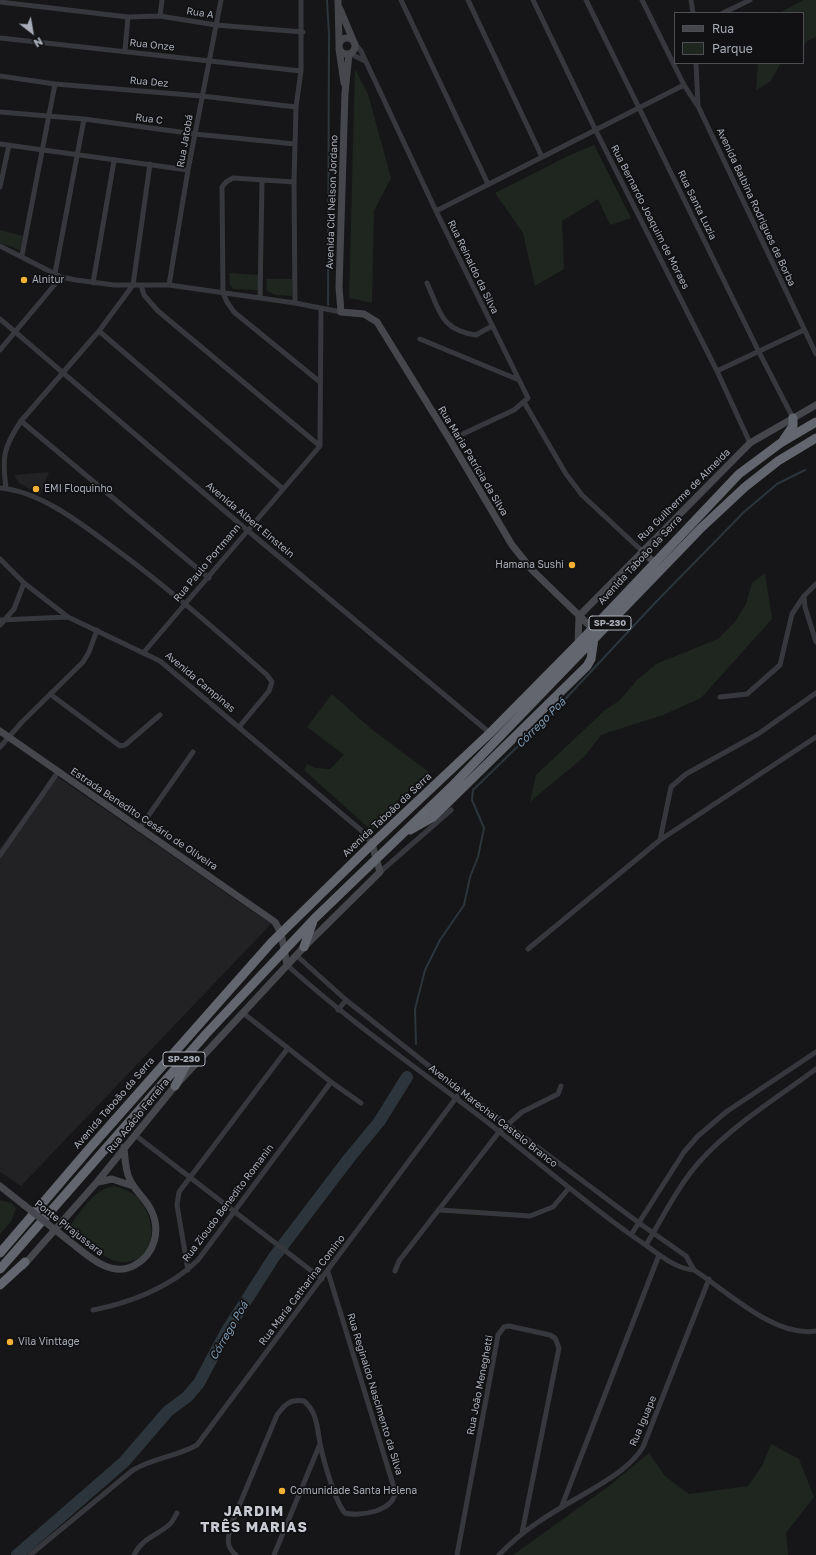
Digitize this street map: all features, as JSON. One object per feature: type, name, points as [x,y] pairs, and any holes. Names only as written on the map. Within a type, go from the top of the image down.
[{"type":"highway","points":[[782,442],[793,426],[793,418]]},
{"type":"highway","name":"Avenida Taboão da Serra","points":[[0,1253],[201,1021],[281,933],[372,844],[490,733],[578,644],[654,562],[739,474],[782,442],[816,422]]},
{"type":"highway","name":"Avenida Taboão da Serra","points":[[0,1269],[206,1034],[314,919],[456,782],[700,529],[745,487],[778,461],[816,438]]},
{"type":"highway","points":[[403,833],[433,817],[586,666],[592,659],[594,639],[592,628]]},
{"type":"highway","points":[[304,946],[314,919]]},
{"type":"highway","points":[[175,1086],[188,1060],[206,1034]]},
{"type":"highway","points":[[0,1245],[18,1232]]},
{"type":"highway","points":[[0,1285],[25,1262]]},
{"type":"main road","name":"Avenida Cid Nelson Jordano","points":[[339,3],[354,42]]},
{"type":"main road","name":"Avenida Cid Nelson Jordano","points":[[339,3],[339,46],[345,93]]},
{"type":"main road","points":[[345,38],[354,42],[354,50],[350,54],[343,54],[339,46],[345,38]]},
{"type":"main road","name":"Avenida Cid Nelson Jordano","points":[[341,312],[339,287],[345,93],[350,54]]},
{"type":"main road","name":"Rua Maria Patrícia da Silva","points":[[341,312],[364,314],[377,322],[450,440],[512,545],[528,566],[592,628]]},
{"type":"main road","name":"Rua Guilherme de Almeida","points":[[579,616],[750,443],[816,405]]},
{"type":"main road","points":[[642,551],[662,569]]},
{"type":"main road","points":[[578,644],[579,616]]},
{"type":"main road","name":"Estrada Benedito Cesário de Oliveira","points":[[0,731],[139,829],[242,898],[277,924],[285,949],[287,965]]},
{"type":"main road","points":[[372,844],[380,872]]},
{"type":"main road","name":"Rua Acácio Ferreira","points":[[0,1291],[97,1182],[175,1086],[304,946],[380,872]]},
{"type":"main road","points":[[277,924],[290,924]]},
{"type":"main road","name":"Ponte Pirajussara","points":[[0,1186],[99,1264],[121,1270],[132,1267],[146,1256],[155,1242],[155,1225],[151,1210],[133,1186],[126,1167],[124,1148]]},
{"type":"main road","points":[[97,1182],[104,1180],[119,1180],[111,1165]]},
{"type":"main road","name":"Ponte Pirajussara","points":[[119,1180],[133,1186]]},
{"type":"main road","points":[[0,1193],[21,1203]]},
{"type":"street","points":[[160,16],[162,0]]},
{"type":"street","name":"Rua Jatobá","points":[[170,285],[188,170],[221,0]]},
{"type":"street","points":[[295,303],[294,182],[296,107],[302,71],[303,32],[300,12],[301,0]]},
{"type":"street","points":[[401,0],[488,184]]},
{"type":"street","points":[[468,0],[542,157]]},
{"type":"street","name":"Rua Bernardo Joaquim de Moraes","points":[[533,0],[596,131],[717,371],[750,443]]},
{"type":"street","name":"Rua Santa Luzia","points":[[586,0],[793,418]]},
{"type":"street","points":[[642,0],[684,85],[698,106]]},
{"type":"street","points":[[691,0],[693,12]]},
{"type":"street","points":[[725,12],[750,0]]},
{"type":"street","name":"Rua A","points":[[0,2],[128,17],[160,16],[216,25],[303,32]]},
{"type":"street","points":[[124,51],[128,17]]},
{"type":"street","name":"Rua Onze","points":[[0,38],[302,71]]},
{"type":"street","name":"Rua Reinaldo da Silva","points":[[354,42],[528,398],[524,402]]},
{"type":"street","points":[[350,54],[365,62]]},
{"type":"street","name":"Avenida Balbina Rodrigues de Borba","points":[[696,64],[698,106],[816,354]]},
{"type":"street","name":"Rua Dez","points":[[0,76],[55,84],[202,96],[296,107]]},
{"type":"street","points":[[22,255],[55,84]]},
{"type":"street","points":[[436,211],[684,85]]},
{"type":"street","name":"Rua C","points":[[0,112],[84,119],[195,134],[295,144]]},
{"type":"street","points":[[55,273],[84,119]]},
{"type":"street","points":[[0,144],[77,154],[114,161],[150,164],[188,170]]},
{"type":"street","points":[[0,187],[9,145]]},
{"type":"street","points":[[93,283],[114,161]]},
{"type":"street","points":[[150,164],[133,285],[100,331],[21,421],[5,450],[3,465],[3,488],[41,500],[69,515],[185,604],[267,675],[272,682],[269,691],[239,727]]},
{"type":"street","points":[[294,182],[233,178],[226,182],[222,187],[223,293],[234,312],[320,382]]},
{"type":"street","points":[[260,298],[262,181]]},
{"type":"street","points":[[0,246],[22,255],[61,277],[93,283],[170,285],[295,303],[341,312]]},
{"type":"street","points":[[0,350],[61,277]]},
{"type":"street","points":[[427,283],[442,317],[448,325],[476,335],[492,326]]},
{"type":"street","points":[[141,285],[144,295],[158,311],[320,446]]},
{"type":"street","points":[[320,446],[321,308]]},
{"type":"street","name":"Avenida Albert Einstein","points":[[0,319],[247,530],[490,733]]},
{"type":"street","points":[[717,371],[804,330]]},
{"type":"street","points":[[100,331],[283,489]]},
{"type":"street","points":[[420,339],[519,380]]},
{"type":"street","points":[[450,440],[514,410],[524,402],[566,474],[582,495],[642,551]]},
{"type":"street","points":[[21,421],[209,578]]},
{"type":"street","name":"Rua Paulo Portmann","points":[[144,652],[209,578],[247,530],[316,453],[320,446]]},
{"type":"street","name":"Avenida Campinas","points":[[0,559],[24,583],[68,617],[144,652],[164,664],[362,831],[372,844]]},
{"type":"street","points":[[0,625],[2,620],[18,602],[24,583]]},
{"type":"street","points":[[720,697],[747,694],[780,665],[792,614],[804,596],[816,584]]},
{"type":"street","points":[[804,596],[805,608],[816,642]]},
{"type":"street","points":[[2,620],[68,617]]},
{"type":"street","points":[[0,748],[8,737],[86,658],[97,630]]},
{"type":"street","points":[[660,840],[671,787],[686,774],[758,734],[816,693]]},
{"type":"street","points":[[50,694],[117,744],[124,745],[160,715]]},
{"type":"street","points":[[528,949],[660,840],[816,737]]},
{"type":"street","points":[[139,829],[193,752]]},
{"type":"street","points":[[0,855],[58,772]]},
{"type":"street","name":"Rua Acácio Ferreira","points":[[380,872],[451,810]]},
{"type":"street","name":"Avenida Marechal Castelo Branco","points":[[296,955],[346,1000],[429,1066],[639,1223],[686,1256],[694,1270]]},
{"type":"street","name":"Avenida Marechal Castelo Branco","points":[[287,965],[338,1010],[456,1098],[569,1188],[659,1255],[686,1269],[694,1270],[778,1325],[795,1331],[816,1331]]},
{"type":"street","points":[[338,1010],[346,1000]]},
{"type":"street","points":[[242,1013],[331,1082],[361,1103]]},
{"type":"street","points":[[382,1042],[388,1034]]},
{"type":"street","points":[[188,1270],[177,1205],[179,1192],[288,1048]]},
{"type":"street","points":[[631,1235],[684,1152],[698,1136],[726,1112],[816,1052]]},
{"type":"street","points":[[423,1073],[429,1066]]},
{"type":"street","points":[[646,1245],[690,1174],[704,1157],[730,1132],[816,1069]]},
{"type":"street","name":"Rua Zioudo Benedito Romanin","points":[[93,1310],[129,1302],[188,1270],[198,1260],[331,1082]]},
{"type":"street","points":[[395,1271],[399,1261],[506,1124],[531,1106],[552,1098],[560,1091],[561,1086]]},
{"type":"street","name":"Rua Maria Catharina Comino","points":[[30,1555],[133,1470],[148,1461],[184,1453],[197,1445],[328,1272],[462,1090]]},
{"type":"street","points":[[134,1135],[322,1279]]},
{"type":"street","points":[[440,1210],[530,1216],[553,1207],[569,1188]]},
{"type":"street","points":[[561,1508],[659,1255]]},
{"type":"street","name":"Rua Reginaldo Nascimento da Silva","points":[[236,1555],[228,1546],[231,1525],[278,1415],[284,1405],[290,1401],[304,1401],[309,1406],[317,1423],[320,1444],[337,1501],[345,1513],[351,1514],[371,1512],[393,1500],[395,1491],[328,1272]]},
{"type":"street","name":"Rua Iguape","points":[[499,1555],[522,1533],[609,1479],[637,1457],[643,1447],[709,1279]]},
{"type":"street","name":"Rua João Meneghetti","points":[[458,1555],[498,1335],[504,1327],[509,1326],[550,1335],[555,1338],[559,1348],[522,1533]]},
{"type":"street","points":[[274,1555],[320,1444]]},
{"type":"street","points":[[134,1555],[137,1548],[144,1540],[169,1524],[177,1513]]},
{"type":"shaded area","name":"EMI Floquinho","points":[[49,472],[40,495],[19,483],[14,475]]},
{"type":"shaded area","points":[[55,775],[271,924],[21,1186],[0,1172],[0,848]]},
{"type":"green space","points":[[804,0],[816,0],[816,37],[807,41],[804,46],[804,12],[781,12]]},
{"type":"green space","points":[[758,64],[780,64],[771,81],[756,90]]},
{"type":"green space","points":[[355,69],[368,94],[391,178],[374,211],[372,303],[349,298]]},
{"type":"green space","points":[[594,145],[631,218],[610,225],[598,199],[562,221],[564,269],[535,286],[523,233],[495,193],[568,156]]},
{"type":"green space","points":[[0,230],[23,236],[20,250],[0,243]]},
{"type":"green space","points":[[229,273],[258,275],[258,290],[233,289],[230,285]]},
{"type":"green space","points":[[266,279],[292,279],[292,296],[276,295],[267,291]]},
{"type":"green space","points":[[765,573],[772,619],[701,698],[663,715],[601,735],[584,757],[530,802],[536,775],[605,710],[620,700],[637,680],[656,664],[718,639],[735,622],[746,604],[752,583]]},
{"type":"green space","points":[[332,694],[370,728],[430,773],[398,800],[384,822],[372,831],[304,770],[307,764],[315,768],[330,769],[344,755],[307,727]]},
{"type":"green space","points":[[114,1186],[136,1196],[142,1203],[147,1212],[152,1232],[151,1242],[147,1251],[141,1257],[126,1262],[115,1261],[101,1254],[69,1227],[88,1202],[100,1192]]},
{"type":"green space","points":[[0,1200],[11,1203],[16,1208],[11,1222],[0,1234]]},
{"type":"green space","points":[[771,1444],[799,1459],[814,1497],[786,1533],[788,1555],[513,1555],[609,1486],[649,1453],[665,1476],[689,1494],[748,1486],[762,1466]]},
{"type":"waterway","points":[[327,0],[329,35],[328,305]]},
{"type":"waterway","name":"Córrego Poá","points":[[416,1044],[415,1009],[425,970],[440,940],[464,905],[470,877],[478,857],[484,828],[472,800],[473,790],[556,709],[654,604],[744,512],[777,484],[805,470]]},
{"type":"waterway","name":"Córrego Poá","points":[[17,1555],[124,1462],[168,1411],[187,1397],[199,1383],[226,1332],[274,1257],[350,1157],[379,1122],[407,1077]]},
{"type":"place","name":"Alnitur","points":[[24,280]]},
{"type":"place","name":"EMI Floquinho","points":[[36,489]]},
{"type":"place","name":"Hamana Sushi","points":[[572,565]]},
{"type":"place","name":"Vila Vinttage","points":[[10,1342]]},
{"type":"place","name":"Comunidade Santa Helena","points":[[282,1491]]},
{"type":"district","name":"JARDIM TRÊS MARIAS","points":[[254,1520]]}]
